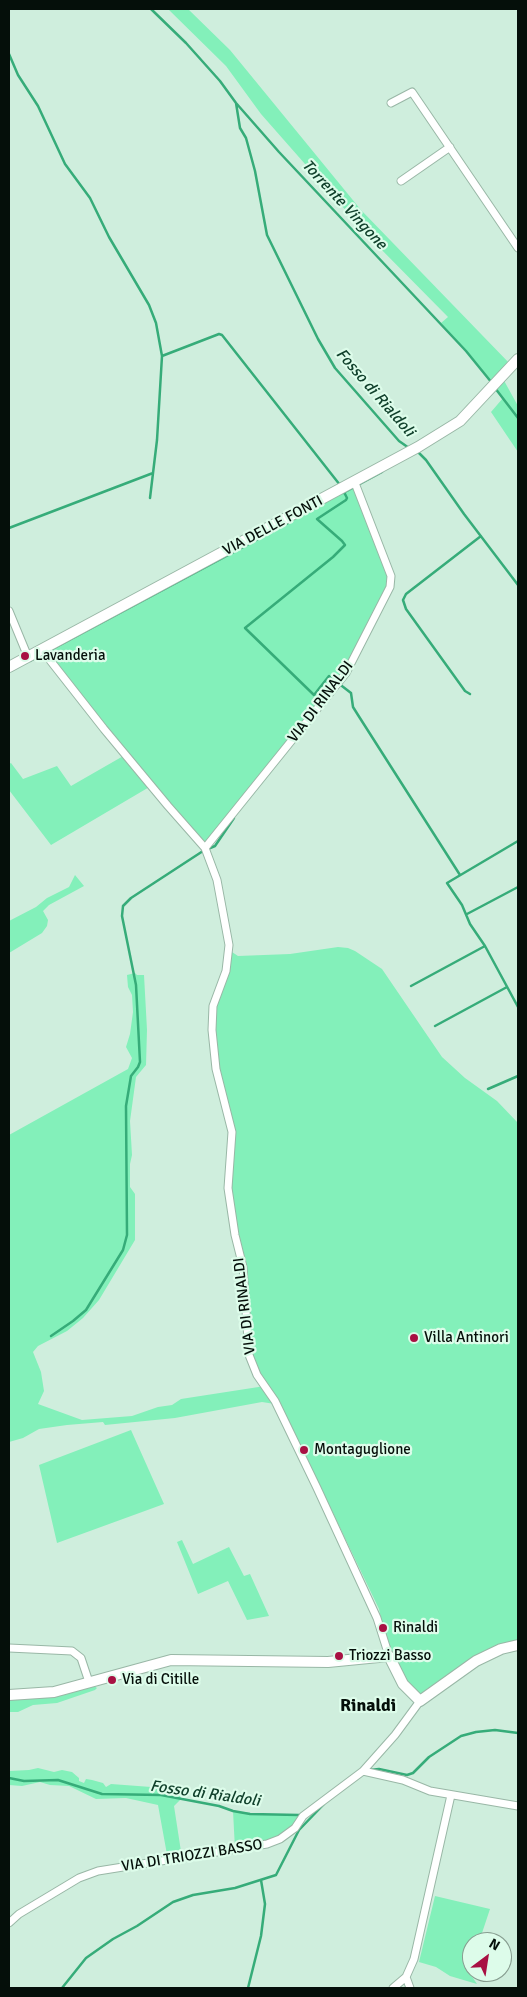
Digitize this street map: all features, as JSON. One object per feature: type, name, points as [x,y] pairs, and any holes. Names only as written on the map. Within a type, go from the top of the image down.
[{"type":"street","points":[[391,102],[412,92],[518,248]]},
{"type":"street","points":[[401,180],[450,147]]},
{"type":"street","name":"VIA DELLE FONTI","points":[[9,667],[418,448],[460,421],[518,359]]},
{"type":"street","name":"VIA DI RINALDI","points":[[205,848],[346,673],[390,586],[391,576],[355,483]]},
{"type":"street","points":[[9,610],[28,657]]},
{"type":"street","name":"VIA DI RINALDI","points":[[42,650],[120,748],[205,848],[217,880],[229,945],[226,971],[213,1006],[212,1030],[216,1069],[232,1132],[228,1188],[235,1235],[244,1275],[249,1354],[258,1374],[275,1401],[321,1496],[377,1618],[389,1656],[403,1684],[420,1701]]},
{"type":"street","points":[[420,1701],[476,1661],[501,1649],[518,1645]]},
{"type":"street","points":[[9,1648],[72,1651],[81,1658],[89,1682]]},
{"type":"street","points":[[9,1695],[54,1692],[171,1660],[328,1662],[389,1656]]},
{"type":"street","name":"VIA DI TRIOZZI BASSO","points":[[9,1922],[18,1914],[79,1878],[98,1872],[267,1844],[280,1839],[295,1828],[304,1816],[363,1771],[395,1735],[420,1701]]},
{"type":"street","points":[[363,1771],[403,1780],[430,1791],[518,1806]]},
{"type":"street","points":[[393,1988],[406,1977],[414,1959],[451,1795]]},
{"type":"street","points":[[406,1977],[410,1988]]},
{"type":"green space","points":[[168,9],[188,9],[230,50],[361,210],[512,366],[502,377],[518,406],[518,452],[491,412],[503,398],[441,323],[448,317],[371,239],[261,114],[226,66]]},
{"type":"green space","points":[[355,483],[391,576],[390,587],[346,673],[205,848],[151,786],[51,845],[9,790],[9,764],[11,763],[23,779],[57,766],[71,786],[125,755],[42,650]]},
{"type":"green space","points":[[75,875],[84,886],[49,905],[43,911],[48,920],[47,926],[42,933],[9,953],[9,921],[69,887]]},
{"type":"green space","points":[[338,947],[355,951],[382,969],[442,1057],[465,1078],[497,1101],[518,1123],[518,1645],[501,1649],[420,1701],[389,1656],[379,1609],[281,1405],[262,1402],[175,1418],[105,1425],[103,1422],[67,1425],[39,1429],[23,1438],[9,1442],[9,1135],[128,1069],[132,1058],[126,1047],[133,1012],[132,995],[128,987],[127,975],[135,973],[137,975],[144,975],[147,1030],[146,1065],[136,1077],[130,1121],[132,1155],[130,1187],[135,1194],[135,1240],[99,1300],[83,1318],[67,1331],[38,1346],[33,1352],[41,1372],[44,1391],[38,1404],[82,1420],[132,1416],[158,1407],[172,1405],[181,1399],[265,1386],[249,1355],[243,1267],[228,1188],[232,1146],[216,1069],[213,1006],[229,950],[238,956],[290,954]]},
{"type":"green space","points":[[131,1430],[164,1504],[57,1543],[39,1465]]},
{"type":"green space","points":[[182,1540],[193,1564],[229,1547],[244,1576],[250,1574],[269,1616],[247,1620],[228,1581],[198,1594],[177,1542]]},
{"type":"green space","points":[[89,1682],[97,1688],[95,1690],[57,1703],[33,1705],[18,1712],[9,1712],[9,1695]]},
{"type":"green space","points":[[38,1768],[54,1772],[62,1770],[72,1772],[79,1778],[79,1781],[84,1783],[86,1779],[92,1780],[103,1783],[106,1787],[111,1784],[178,1789],[181,1799],[174,1806],[182,1858],[168,1860],[158,1805],[126,1798],[96,1799],[69,1786],[50,1785],[40,1782],[22,1786],[9,1785],[9,1771]]},
{"type":"green space","points":[[233,1811],[303,1816],[280,1839],[235,1849]]},
{"type":"green space","points":[[435,1896],[490,1909],[482,1932],[462,1932],[462,1980],[450,1976],[436,1967],[419,1962]]},
{"type":"waterway","name":"Torrente Vingone","points":[[151,9],[186,43],[279,152],[466,351],[492,383]]},
{"type":"waterway","points":[[9,54],[18,75],[38,106],[65,164],[90,198],[109,237],[149,305],[156,323],[162,356],[157,440],[150,498]]},
{"type":"waterway","name":"Fosso di Rialdoli","points":[[236,103],[240,128],[246,138],[255,171],[267,235],[318,339],[335,368],[399,441],[409,448]]},
{"type":"waterway","points":[[162,356],[219,334],[222,335],[340,485]]},
{"type":"waterway","name":"Torrente Vingone","points":[[495,388],[518,418]]},
{"type":"waterway","name":"Fosso di Rialdoli","points":[[417,451],[426,460],[518,585]]},
{"type":"waterway","points":[[343,493],[382,472]]},
{"type":"waterway","points":[[9,528],[153,473]]},
{"type":"waterway","points":[[343,490],[347,498],[346,500],[317,519],[345,545],[333,557],[245,628],[314,695],[329,676],[351,693],[353,707],[460,875]]},
{"type":"waterway","points":[[30,661],[290,522]]},
{"type":"waterway","points":[[470,694],[465,691],[406,609],[403,600],[406,594],[481,536]]},
{"type":"waterway","points":[[51,1336],[86,1310],[123,1250],[127,1235],[126,1106],[131,1076],[140,1062],[136,985],[122,916],[123,906],[131,898],[203,851],[215,846],[234,818]]},
{"type":"waterway","points":[[518,841],[447,883],[462,905],[470,924],[485,946],[518,1007]]},
{"type":"waterway","points":[[467,914],[518,887]]},
{"type":"waterway","points":[[411,986],[485,946]]},
{"type":"waterway","points":[[435,1026],[507,987]]},
{"type":"waterway","points":[[488,1089],[518,1076]]},
{"type":"waterway","points":[[370,1770],[379,1769],[407,1775],[413,1773],[429,1757],[461,1736],[495,1730],[518,1733]]},
{"type":"waterway","name":"Fosso di Rialdoli","points":[[9,1778],[24,1781],[58,1780],[102,1794],[161,1795],[250,1814],[299,1815],[301,1817]]},
{"type":"waterway","points":[[62,1988],[86,1958],[173,1902],[193,1895],[235,1888],[276,1875],[299,1830],[324,1804]]},
{"type":"waterway","points":[[248,1988],[261,1936],[265,1904],[261,1880]]},
{"type":"place","name":"Lavanderia","points":[[25,656]]},
{"type":"place","name":"Villa Antinori","points":[[414,1338]]},
{"type":"place","name":"Montaguglione","points":[[304,1450]]},
{"type":"place","name":"Rinaldi","points":[[383,1628]]},
{"type":"place","name":"Triozzi Basso","points":[[339,1656]]},
{"type":"place","name":"Via di Citille","points":[[112,1680]]},
{"type":"district","name":"Rinaldi","points":[[368,1706]]}]
